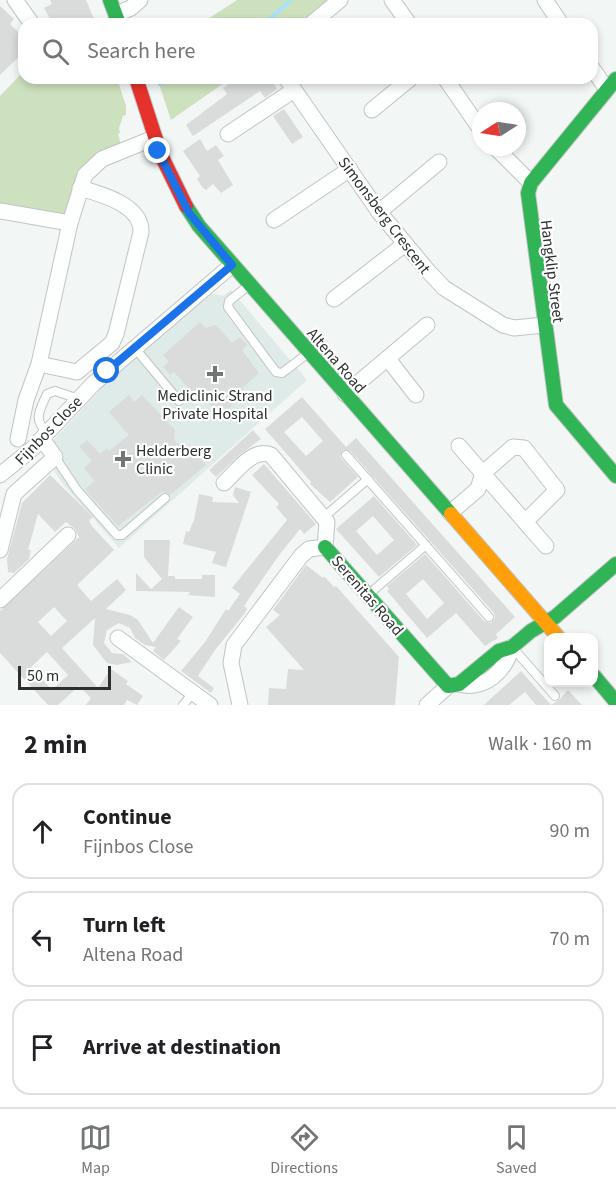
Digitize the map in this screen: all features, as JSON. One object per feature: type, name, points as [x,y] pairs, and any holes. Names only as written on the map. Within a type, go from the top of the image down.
[{"type":"street","points":[[15,0],[28,18]]},
{"type":"street","points":[[115,13],[131,8],[140,0]]},
{"type":"street","points":[[318,18],[340,0]]},
{"type":"street","points":[[393,0],[405,18]]},
{"type":"street","points":[[545,0],[557,18]]},
{"type":"street","points":[[504,156],[531,183],[611,83],[598,73]]},
{"type":"street","name":"Altena Road","points":[[138,84],[163,164],[182,202],[249,285],[555,633]]},
{"type":"street","points":[[228,134],[290,84]]},
{"type":"street","name":"Simonsberg Crescent","points":[[290,84],[379,212],[444,288],[503,325],[514,328],[544,325]]},
{"type":"street","points":[[372,110],[404,84]]},
{"type":"street","points":[[449,84],[472,117]]},
{"type":"street","points":[[18,439],[26,400],[39,364],[69,223],[80,188],[90,168],[102,159],[154,138]]},
{"type":"street","points":[[379,212],[439,162]]},
{"type":"street","points":[[274,220],[350,169]]},
{"type":"street","name":"Hangklip Street","points":[[531,183],[528,193],[530,221],[556,405],[616,476]]},
{"type":"street","points":[[39,364],[77,372],[112,343],[141,232],[140,221],[130,209],[100,194],[80,188]]},
{"type":"street","points":[[0,212],[69,223]]},
{"type":"street","points":[[334,299],[405,244]]},
{"type":"street","name":"Fijnbos Close","points":[[0,475],[45,436],[79,399],[134,347],[232,265]]},
{"type":"street","points":[[345,394],[427,325]]},
{"type":"street","points":[[388,359],[417,394]]},
{"type":"street","points":[[0,550],[14,494],[54,457],[45,436]]},
{"type":"street","points":[[459,446],[546,546]]},
{"type":"street","points":[[450,513],[481,486],[483,473],[513,447],[524,448],[557,490],[525,522]]},
{"type":"street","points":[[224,483],[254,455],[266,453],[327,522],[325,547]]},
{"type":"street","points":[[0,600],[68,535]]},
{"type":"street","name":"Serenitas Road","points":[[240,705],[231,663],[234,645],[301,556],[309,549],[325,547],[453,685]]},
{"type":"street","points":[[427,705],[453,685],[483,684],[507,663],[512,647],[616,564]]},
{"type":"street","points":[[118,638],[188,699],[210,705]]},
{"type":"street","points":[[598,681],[616,702]]},
{"type":"lane","points":[[249,285],[229,301],[228,307],[276,372],[282,373],[308,352]]},
{"type":"lane","points":[[134,347],[179,401]]},
{"type":"lane","points":[[45,436],[39,426],[37,416],[47,394],[56,391],[79,399]]},
{"type":"lane","points":[[346,455],[489,617]]},
{"type":"lane","points":[[54,457],[78,490],[117,535],[122,535],[165,498]]},
{"type":"lane","points":[[324,518],[368,479]]},
{"type":"lane","points":[[368,595],[426,545]]},
{"type":"lane","points":[[512,647],[555,696]]},
{"type":"shaded area","points":[[231,290],[307,380],[119,548],[62,483],[42,453],[105,384],[210,293],[223,296]]},
{"type":"green space","points":[[237,0],[331,0],[309,18],[209,18]]},
{"type":"green space","points":[[18,77],[18,84],[119,84],[126,106],[126,115],[123,116],[118,134],[122,149],[101,158],[69,222],[0,211],[0,96]]},
{"type":"green space","points":[[159,84],[222,84],[171,120]]},
{"type":"building","points":[[50,0],[86,0],[94,18],[50,18],[44,8],[52,4]]},
{"type":"building","points":[[0,6],[14,19],[10,24],[18,32],[18,58],[0,75]]},
{"type":"building","points":[[229,84],[274,84],[277,89],[265,98],[260,91],[193,136],[186,125],[227,94],[223,88]]},
{"type":"building","points":[[284,109],[303,137],[292,144],[273,116]]},
{"type":"building","points":[[200,139],[207,151],[216,145],[224,156],[218,160],[233,185],[221,193],[213,184],[206,190],[203,188],[197,179],[200,176],[183,151]]},
{"type":"building","points":[[200,322],[206,328],[216,325],[232,343],[240,337],[247,345],[242,350],[259,373],[242,388],[246,393],[220,416],[200,394],[196,397],[174,372],[170,375],[163,367],[169,362],[163,355]]},
{"type":"building","points":[[129,395],[134,402],[142,395],[175,430],[174,439],[186,453],[190,455],[194,452],[206,465],[170,495],[163,491],[118,526],[85,489],[95,481],[84,468],[92,461],[79,446],[87,440],[100,454],[107,448],[109,451],[129,435],[109,412]]},
{"type":"building","points":[[302,397],[346,447],[356,438],[515,617],[496,634],[498,638],[485,646],[456,613],[427,638],[387,591],[389,589],[387,586],[425,554],[484,621],[491,623],[495,618],[494,613],[350,451],[343,450],[340,457],[358,477],[330,502],[310,484],[311,482],[265,429]],"holes":[[[302,417],[323,441],[306,456],[284,432]],[[423,579],[444,603],[427,619],[406,594]]]},
{"type":"building","points":[[253,430],[261,439],[239,455],[216,477],[209,470]]},
{"type":"building","points":[[264,464],[316,524],[304,534],[300,529],[277,558],[244,606],[247,608],[245,613],[215,650],[198,676],[214,688],[211,693],[181,671],[205,642],[226,609],[228,611],[240,594],[232,588],[287,520],[276,507],[279,504],[252,475]]},
{"type":"building","points":[[50,475],[93,517],[89,521],[92,526],[114,550],[77,585],[91,601],[117,579],[126,590],[106,609],[130,615],[138,620],[153,643],[179,607],[193,617],[177,639],[181,641],[164,660],[153,651],[156,647],[145,645],[135,638],[130,628],[119,623],[107,630],[104,643],[112,653],[123,654],[132,662],[117,665],[107,663],[93,645],[95,618],[62,648],[98,688],[111,669],[128,681],[126,684],[143,696],[137,705],[127,700],[124,705],[86,705],[91,698],[79,686],[58,705],[48,705],[0,653],[0,611],[79,537],[75,529],[66,522],[55,532],[38,514],[28,550],[31,550],[29,559],[14,573],[8,572],[7,559],[22,503]],"holes":[[[54,607],[67,621],[51,636],[38,622]],[[47,652],[68,675],[52,690],[31,667]]]},
{"type":"building","points":[[235,487],[251,492],[226,567],[212,563],[216,552],[183,544],[186,531],[189,532],[194,520],[199,494],[213,497],[212,502],[239,503],[233,495]]},
{"type":"building","points":[[374,496],[417,545],[379,577],[336,529]],"holes":[[[373,516],[394,540],[377,555],[356,531]]]},
{"type":"building","points":[[144,540],[170,540],[168,576],[175,576],[175,579],[202,579],[202,575],[215,575],[215,597],[188,595],[190,592],[136,591],[136,573],[151,589],[162,579],[144,557]]},
{"type":"building","points":[[306,565],[323,578],[324,576],[334,587],[336,586],[399,657],[395,705],[268,705],[269,688],[286,689],[288,669],[304,670],[266,627],[280,615],[273,610]]},
{"type":"building","points":[[521,671],[551,705],[536,705],[525,692],[509,705],[484,705]]},
{"type":"building","points":[[568,690],[582,705],[551,705],[559,700]]},
{"type":"waterway","points":[[271,18],[291,0]]},
{"type":"traffic: fast","points":[[110,0],[117,18]]},
{"type":"traffic: fast","points":[[616,79],[531,183],[528,193],[556,405],[616,476]]},
{"type":"traffic: fast","points":[[186,206],[199,226],[451,514]]},
{"type":"traffic: fast","points":[[325,547],[448,686],[459,684],[499,651],[512,647],[531,631],[555,617],[616,564]]},
{"type":"traffic: fast","points":[[598,681],[616,702]]},
{"type":"traffic: slow","points":[[451,514],[555,633]]},
{"type":"traffic: jam","points":[[138,84],[161,155],[186,206]]},
{"type":"place","name":"Mediclinic Strand Private Hospital","points":[[215,374]]},
{"type":"place","name":"Helderberg Clinic","points":[[123,459]]},
{"type":"route","points":[[107,371],[232,265],[189,213],[158,151]]}]
